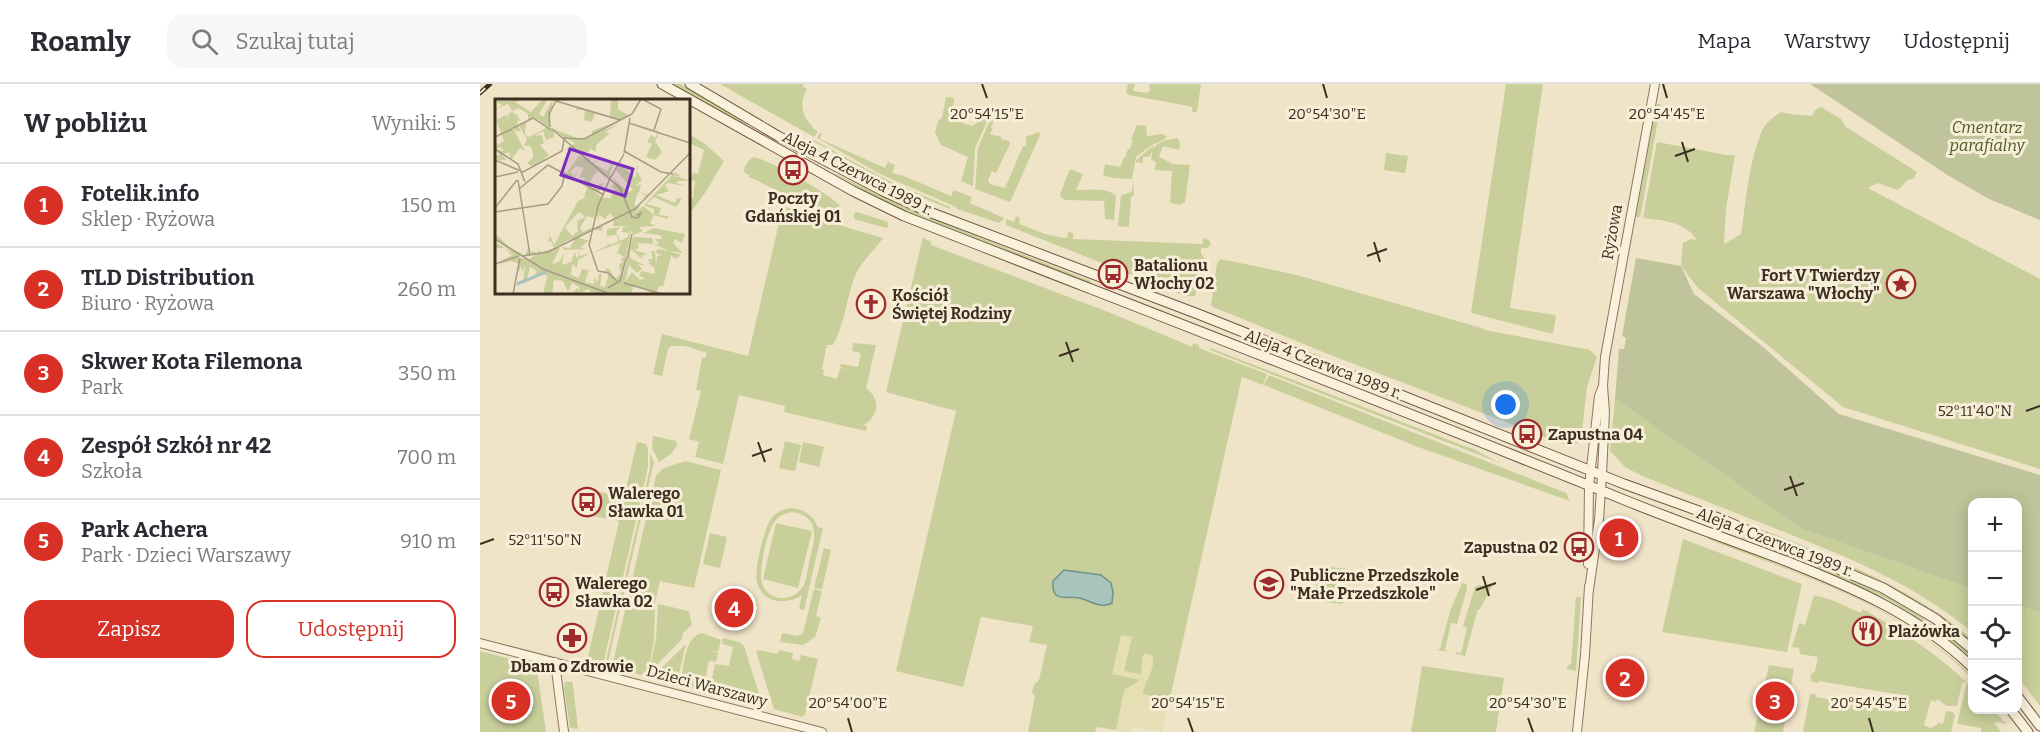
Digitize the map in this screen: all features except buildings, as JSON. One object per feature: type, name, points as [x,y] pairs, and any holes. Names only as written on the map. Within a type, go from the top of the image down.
[{"type":"main road","name":"Aleja 4 Czerwca 1989 r.","points":[[662,84],[689,99]]},
{"type":"main road","name":"Aleja 4 Czerwca 1989 r.","points":[[690,84],[784,139],[924,210],[1206,318],[1602,475],[1721,519],[1864,578],[1918,607],[1968,646]]},
{"type":"main road","name":"Aleja 4 Czerwca 1989 r.","points":[[690,100],[853,191],[904,216],[1839,582],[1877,600],[1930,631],[1968,664]]},
{"type":"main road","points":[[2022,702],[2040,726]]},
{"type":"main road","points":[[2014,714],[2028,732]]},
{"type":"street","name":"Ryżowa","points":[[1577,732],[1589,590],[1599,520],[1605,412],[1603,386],[1609,334],[1654,84]]},
{"type":"street","name":"Ryżowa","points":[[1589,590],[1589,486],[1599,396],[1603,386]]},
{"type":"street","name":"Dzieci Warszawy","points":[[480,643],[822,732]]},
{"type":"street","points":[[555,662],[564,732]]},
{"type":"shaded area","points":[[1117,629],[1182,642],[1162,732],[1132,727],[1130,732],[1124,732],[1096,726]]},
{"type":"green space","points":[[672,84],[680,84],[738,117],[746,124],[745,125]]},
{"type":"green space","points":[[720,84],[804,84],[802,86],[807,89],[802,107],[809,123],[818,132],[814,137]]},
{"type":"green space","points":[[1128,84],[1135,84],[1133,91],[1147,93],[1150,90],[1149,84],[1201,84],[1197,112],[1192,112],[1192,107],[1129,95],[1126,92]]},
{"type":"green space","points":[[1506,84],[1543,84],[1510,308],[1556,315],[1553,334],[1471,313]]},
{"type":"green space","name":"Cmentarz parafialny","points":[[1810,84],[2040,84],[2040,220],[1989,199],[1949,176]]},
{"type":"green space","points":[[946,97],[954,98],[952,113],[958,121],[972,126],[991,113],[975,148],[973,186],[961,181],[968,157],[941,145],[935,132],[938,121],[942,118]]},
{"type":"green space","points":[[1661,104],[1641,213],[1640,217],[1635,217],[1655,106]]},
{"type":"green space","points":[[1821,107],[1841,119],[1846,127],[1917,172],[1913,179],[1908,180],[1898,190],[1877,183],[1868,188],[2040,279],[2040,469],[1843,407],[1698,288],[1681,266],[1683,243],[1691,239],[1697,240],[1692,234],[1680,225],[1643,218],[1657,142],[1735,155],[1726,209],[1724,244],[1741,234],[1751,168],[1764,128],[1781,112],[1812,116],[1815,110]]},
{"type":"green space","points":[[996,110],[999,111],[990,134],[1002,137],[1001,139],[1009,141],[1010,144],[996,173],[992,171],[988,181],[990,184],[1005,188],[1023,146],[1026,146],[1026,137],[1039,132],[1040,135],[1010,202],[975,189],[978,148]]},
{"type":"green space","points":[[1137,125],[1146,126],[1147,136],[1163,134],[1166,136],[1165,139],[1136,157],[1132,179],[1103,175],[1105,164],[1120,167],[1130,149],[1133,140],[1131,139]]},
{"type":"green space","points":[[822,133],[820,139],[885,168],[888,162],[895,165],[892,173],[951,196],[954,190],[972,197],[970,203],[1004,218],[999,223],[957,209],[880,174],[817,138]]},
{"type":"green space","points":[[690,135],[724,161],[690,214],[690,197],[693,198],[695,181],[690,179],[690,177],[693,173],[698,174],[704,150],[690,143]]},
{"type":"green space","points":[[1178,138],[1179,150],[1163,146],[1159,157],[1173,164],[1190,165],[1185,202],[1180,205],[1170,203],[1172,171],[1155,170],[1156,162],[1151,159],[1152,151],[1149,157],[1143,157],[1143,163],[1136,162],[1154,145],[1152,150],[1161,142]]},
{"type":"green space","points":[[812,139],[887,180],[950,207],[950,209],[892,185]]},
{"type":"green space","points":[[1386,153],[1408,156],[1405,173],[1384,170]]},
{"type":"green space","points":[[754,157],[800,178],[826,194],[840,206],[836,210],[829,210],[787,195],[749,177],[744,170],[750,159]]},
{"type":"green space","points":[[1070,169],[1083,174],[1076,190],[1102,190],[1116,196],[1114,220],[1105,219],[1104,201],[1061,198],[1060,194]]},
{"type":"green space","points":[[832,172],[912,211],[1091,281],[1091,283],[911,214]]},
{"type":"green space","points":[[1133,180],[1134,196],[1131,197],[1129,227],[1118,226],[1121,195],[1132,192]]},
{"type":"green space","points":[[783,206],[883,238],[855,276],[840,329],[833,345],[827,345],[822,369],[824,370],[823,375],[837,379],[840,368],[846,369],[840,367],[841,364],[858,367],[861,353],[852,351],[853,343],[876,345],[866,388],[876,401],[875,412],[864,425],[867,426],[866,431],[784,412],[785,406],[739,395],[723,464],[695,457],[699,442],[689,439],[701,391],[696,390],[702,358],[705,358],[707,353],[685,346],[671,346],[668,349],[662,376],[653,374],[662,334],[748,356]]},
{"type":"green space","points":[[854,213],[888,222],[888,227],[854,219]]},
{"type":"green space","points":[[1016,216],[1020,218],[1019,224],[1043,233],[1067,238],[1068,232],[1073,233],[1073,239],[1203,244],[1203,238],[1209,240],[1211,245],[1201,248],[1206,261],[1195,296],[1185,296],[1006,225],[1006,219],[1014,222]]},
{"type":"green space","points":[[923,237],[931,242],[931,245],[1111,313],[1192,347],[1193,343],[1199,345],[1199,348],[1267,374],[1263,385],[1242,377],[1168,707],[1161,706],[1160,710],[1153,707],[1155,697],[1143,694],[1152,670],[1152,655],[1145,653],[1142,657],[1141,674],[1124,671],[1132,637],[1121,635],[1112,674],[1140,680],[1124,690],[1116,730],[1097,727],[1095,732],[1028,732],[1035,696],[1032,693],[1034,685],[1039,680],[1047,645],[1029,642],[1033,626],[981,617],[963,687],[896,671],[956,411],[886,392]]},
{"type":"green space","points":[[1636,258],[1681,266],[1694,294],[1762,346],[1839,414],[2040,475],[2040,613],[2022,606],[2022,498],[1968,498],[1968,588],[1802,529],[1615,399],[1619,349],[1624,349],[1626,338],[1622,336]]},
{"type":"green space","points":[[1221,259],[1297,275],[1485,330],[1590,350],[1597,357],[1587,387],[1579,442],[1571,447],[1328,354],[1213,307],[1211,305],[1217,263]]},
{"type":"green space","points":[[1210,348],[1475,450],[1500,463],[1210,350]]},
{"type":"green space","points":[[1269,375],[1566,493],[1570,501],[1418,447],[1264,385]]},
{"type":"green space","points":[[1615,399],[1802,529],[1968,588],[1968,629],[1925,598],[1878,572],[1642,476],[1625,467],[1610,451]]},
{"type":"green space","points":[[653,436],[676,441],[677,445],[672,453],[659,462],[652,448]]},
{"type":"green space","points":[[785,441],[801,445],[795,471],[779,468]]},
{"type":"green space","points":[[637,442],[646,444],[648,448],[648,467],[603,665],[587,661],[619,521],[593,516],[594,511],[586,509],[591,490],[624,497]]},
{"type":"green space","points":[[803,442],[824,447],[819,467],[799,462]]},
{"type":"green space","points":[[650,453],[654,462],[607,666],[605,665],[650,468]]},
{"type":"green space","points":[[685,461],[721,470],[694,588],[660,581],[655,603],[654,640],[648,673],[645,671],[641,675],[612,667],[656,475],[664,468]]},
{"type":"green space","points":[[791,508],[804,511],[814,519],[818,527],[823,528],[804,610],[799,609],[802,595],[789,601],[769,598],[760,589],[756,576],[758,559],[768,524],[775,514]],"holes":[[[792,512],[808,519],[814,531],[806,580],[801,589],[792,596],[775,597],[766,591],[761,580],[766,542],[773,525],[781,516]]]},
{"type":"green space","points":[[776,523],[812,531],[798,588],[763,579]]},
{"type":"green space","points":[[1765,532],[1874,576],[1924,604],[1968,636],[1968,640],[1942,618],[1883,582]]},
{"type":"green space","points":[[710,533],[727,537],[720,568],[703,564]]},
{"type":"green space","points":[[1733,534],[1797,556],[1889,598],[1946,635],[1968,653],[1968,657],[1932,627],[1885,598]]},
{"type":"green space","points":[[1708,538],[1723,541],[1850,595],[1911,629],[1856,599]]},
{"type":"green space","points":[[1683,539],[1802,584],[1787,652],[1662,632]]},
{"type":"green space","points":[[824,548],[831,550],[822,589],[814,588]]},
{"type":"green space","points":[[1319,566],[1349,569],[1343,604],[1314,601]]},
{"type":"green space","points":[[1462,583],[1466,584],[1467,589],[1457,624],[1451,623],[1445,650],[1450,652],[1436,650],[1440,649],[1450,611]]},
{"type":"green space","points":[[1492,586],[1478,609],[1465,656],[1456,654],[1456,652],[1461,653],[1467,628],[1463,626],[1475,587]]},
{"type":"green space","points":[[814,589],[822,591],[816,616],[821,618],[815,637],[803,645],[780,642],[782,633],[798,636],[803,633]]},
{"type":"green space","points":[[1814,595],[1861,613],[1863,609],[1920,645],[1948,665],[1966,682],[1962,683],[1957,706],[1947,706],[1937,699],[1936,702],[1931,700],[1924,725],[1930,728],[1938,723],[1943,724],[1946,711],[1953,712],[1955,716],[1951,732],[1803,732],[1810,694],[1898,712],[1901,695],[1819,681],[1818,683],[1812,682],[1810,675],[1815,671],[1818,657],[1800,654],[1799,648],[1792,647],[1799,623],[1805,625]]},
{"type":"green space","points":[[1576,597],[1581,597],[1576,671],[1567,669],[1567,666],[1571,664]]},
{"type":"green space","points":[[658,604],[689,611],[692,625],[683,633],[682,639],[652,670],[650,667],[656,639]]},
{"type":"green space","points":[[2022,606],[2040,613],[2040,706],[2022,682]]},
{"type":"green space","points":[[702,633],[721,640],[718,652],[707,649],[718,653],[716,662],[709,661],[703,688],[707,689],[706,692],[652,677],[686,644],[677,682],[683,684],[687,682],[688,679],[681,678],[687,651],[692,639]]},
{"type":"green space","points":[[723,638],[739,642],[744,646],[763,706],[709,692],[715,664],[729,666],[733,647],[722,644]]},
{"type":"green space","points":[[1934,645],[1968,672],[1968,674]]},
{"type":"green space","points":[[758,650],[777,654],[779,650],[793,653],[792,659],[799,661],[801,655],[818,659],[805,715],[802,717],[774,709],[756,652]]},
{"type":"green space","points":[[480,651],[534,665],[537,669],[546,732],[480,732]]},
{"type":"green space","points":[[1769,665],[1794,669],[1783,732],[1754,732]]},
{"type":"green space","points":[[1422,666],[1504,678],[1496,732],[1411,732]]},
{"type":"green space","points":[[565,682],[572,682],[573,685],[578,729],[570,728]]},
{"type":"green space","points":[[1967,683],[1968,714],[1997,714],[2007,724],[1994,722],[2001,732],[1981,732],[1981,728],[1957,724]]},
{"type":"water","points":[[1064,570],[1101,575],[1111,583],[1112,603],[1100,605],[1080,598],[1056,595],[1053,590],[1053,581]]},
{"type":"railway","points":[[480,93],[490,84]]},
{"type":"place","name":"Poczty Gdańskiej 01","points":[[793,170]]},
{"type":"place","name":"Batalionu Włochy 02","points":[[1113,274]]},
{"type":"place","name":"Fort V Twierdzy Warszawa \"Włochy\"","points":[[1901,284]]},
{"type":"place","name":"Kościół Świętej Rodziny","points":[[871,304]]},
{"type":"place","name":"Zapustna 04","points":[[1527,434]]},
{"type":"place","name":"Walerego Sławka 01","points":[[587,502]]},
{"type":"place","name":"Fotelik.info","points":[[1619,538]]},
{"type":"place","name":"Zapustna 02","points":[[1579,547]]},
{"type":"place","name":"Publiczne Przedszkole \"Małe Przedszkole\"","points":[[1269,584]]},
{"type":"place","name":"Walerego Sławka 02","points":[[554,592]]},
{"type":"place","name":"Zespół Szkół nr 42","points":[[734,608]]},
{"type":"place","name":"Plażówka","points":[[1867,631]]},
{"type":"place","name":"Dbam o Zdrowie","points":[[572,638]]},
{"type":"place","name":"TLD Distribution","points":[[1625,678]]},
{"type":"place","name":"Park Achera","points":[[511,701]]},
{"type":"place","name":"Skwer Kota Filemona","points":[[1775,701]]}]
